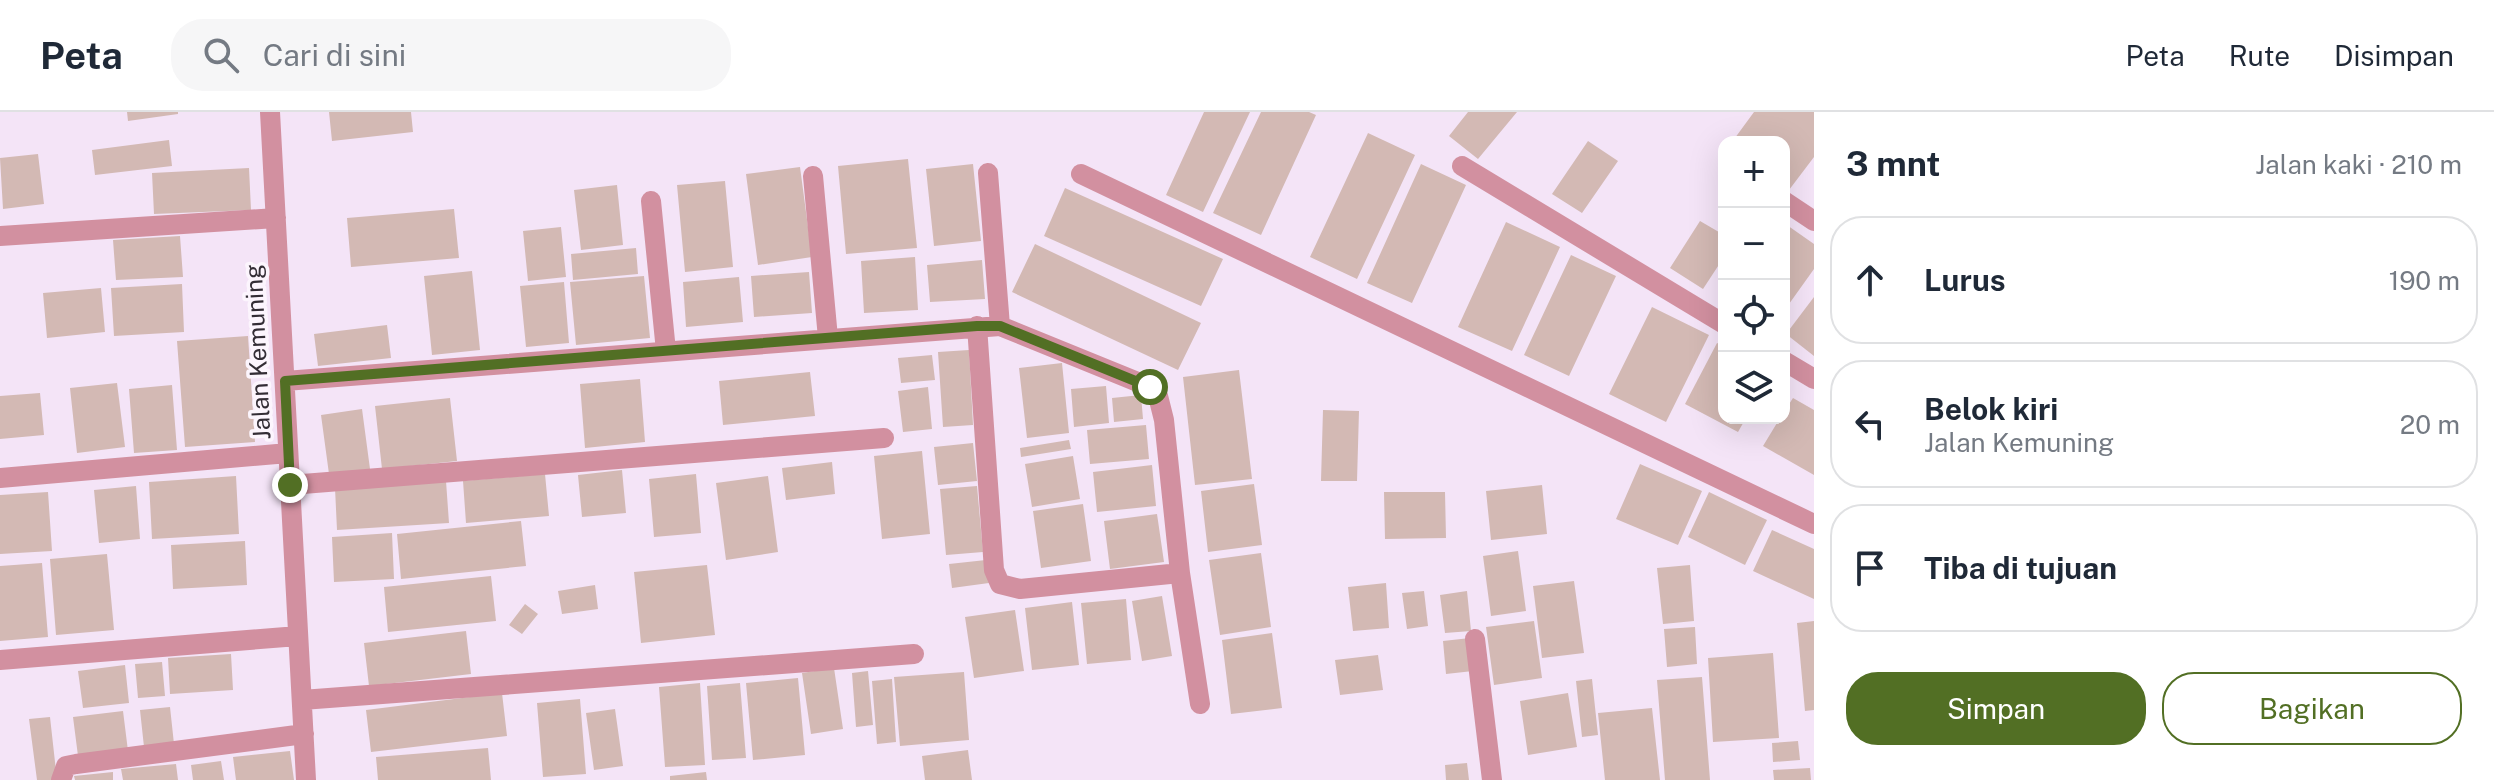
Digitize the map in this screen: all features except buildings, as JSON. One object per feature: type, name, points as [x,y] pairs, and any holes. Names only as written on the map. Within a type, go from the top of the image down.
[{"type":"street","name":"Jalan Kemuning","points":[[270,112],[306,780]]},
{"type":"street","points":[[1462,166],[1718,320]]},
{"type":"street","points":[[988,173],[1000,326]]},
{"type":"street","points":[[1081,174],[1814,524]]},
{"type":"street","points":[[813,176],[828,338]]},
{"type":"street","points":[[651,201],[666,351]]},
{"type":"street","points":[[1790,205],[1814,221]]},
{"type":"street","points":[[0,236],[276,218]]},
{"type":"street","points":[[977,326],[994,570],[1000,584],[1020,589],[1180,573]]},
{"type":"street","points":[[285,381],[1000,326],[1150,387],[1158,396],[1164,420],[1180,573],[1200,704]]},
{"type":"street","points":[[1790,365],[1814,379]]},
{"type":"street","points":[[290,485],[884,438]]},
{"type":"street","points":[[0,478],[288,453]]},
{"type":"street","points":[[0,660],[298,636]]},
{"type":"street","points":[[1475,639],[1492,780]]},
{"type":"street","points":[[302,700],[914,654]]},
{"type":"street","points":[[61,780],[66,766],[76,764],[304,734]]},
{"type":"route","points":[[290,485],[285,381],[1000,326],[1150,387]]}]
